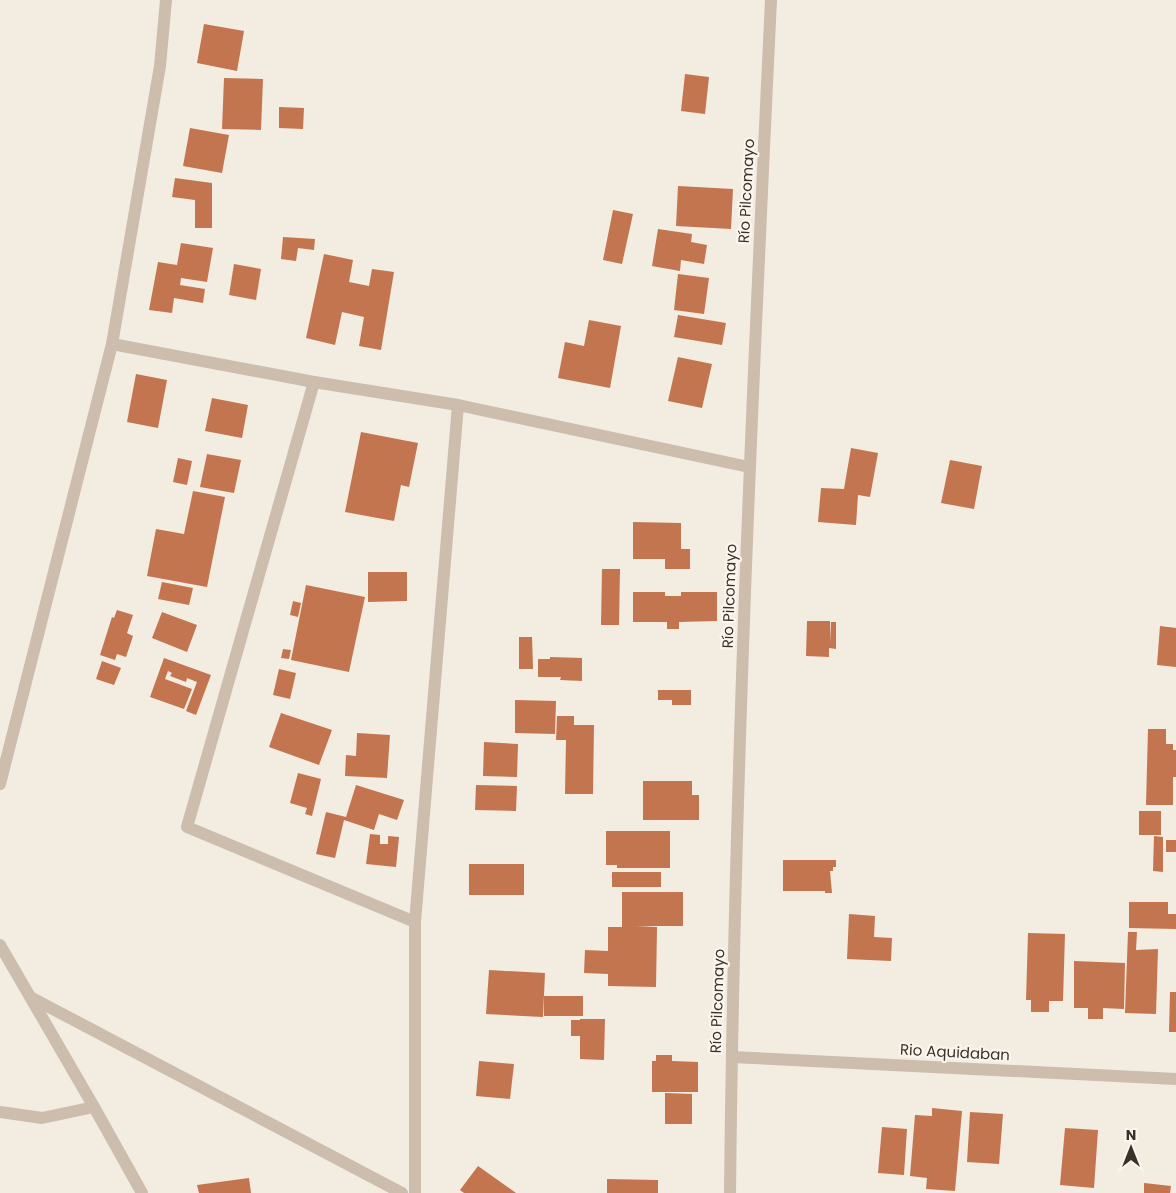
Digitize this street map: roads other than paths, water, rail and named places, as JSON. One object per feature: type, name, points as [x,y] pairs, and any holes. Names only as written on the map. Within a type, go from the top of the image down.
[{"type":"street","points":[[0,784],[112,344],[160,66],[166,0]]},
{"type":"street","name":"Río Pilcomayo","points":[[730,1193],[732,1057],[749,467],[771,0]]},
{"type":"street","points":[[112,344],[314,382],[458,405],[749,467]]},
{"type":"street","points":[[314,382],[187,827],[415,922]]},
{"type":"street","points":[[415,1193],[415,922],[458,405]]},
{"type":"street","points":[[0,945],[142,1193]]},
{"type":"street","points":[[32,998],[402,1193]]},
{"type":"street","name":"Rio Aquidaban","points":[[732,1057],[1176,1079]]},
{"type":"street","points":[[0,1112],[42,1118],[94,1107]]}]
